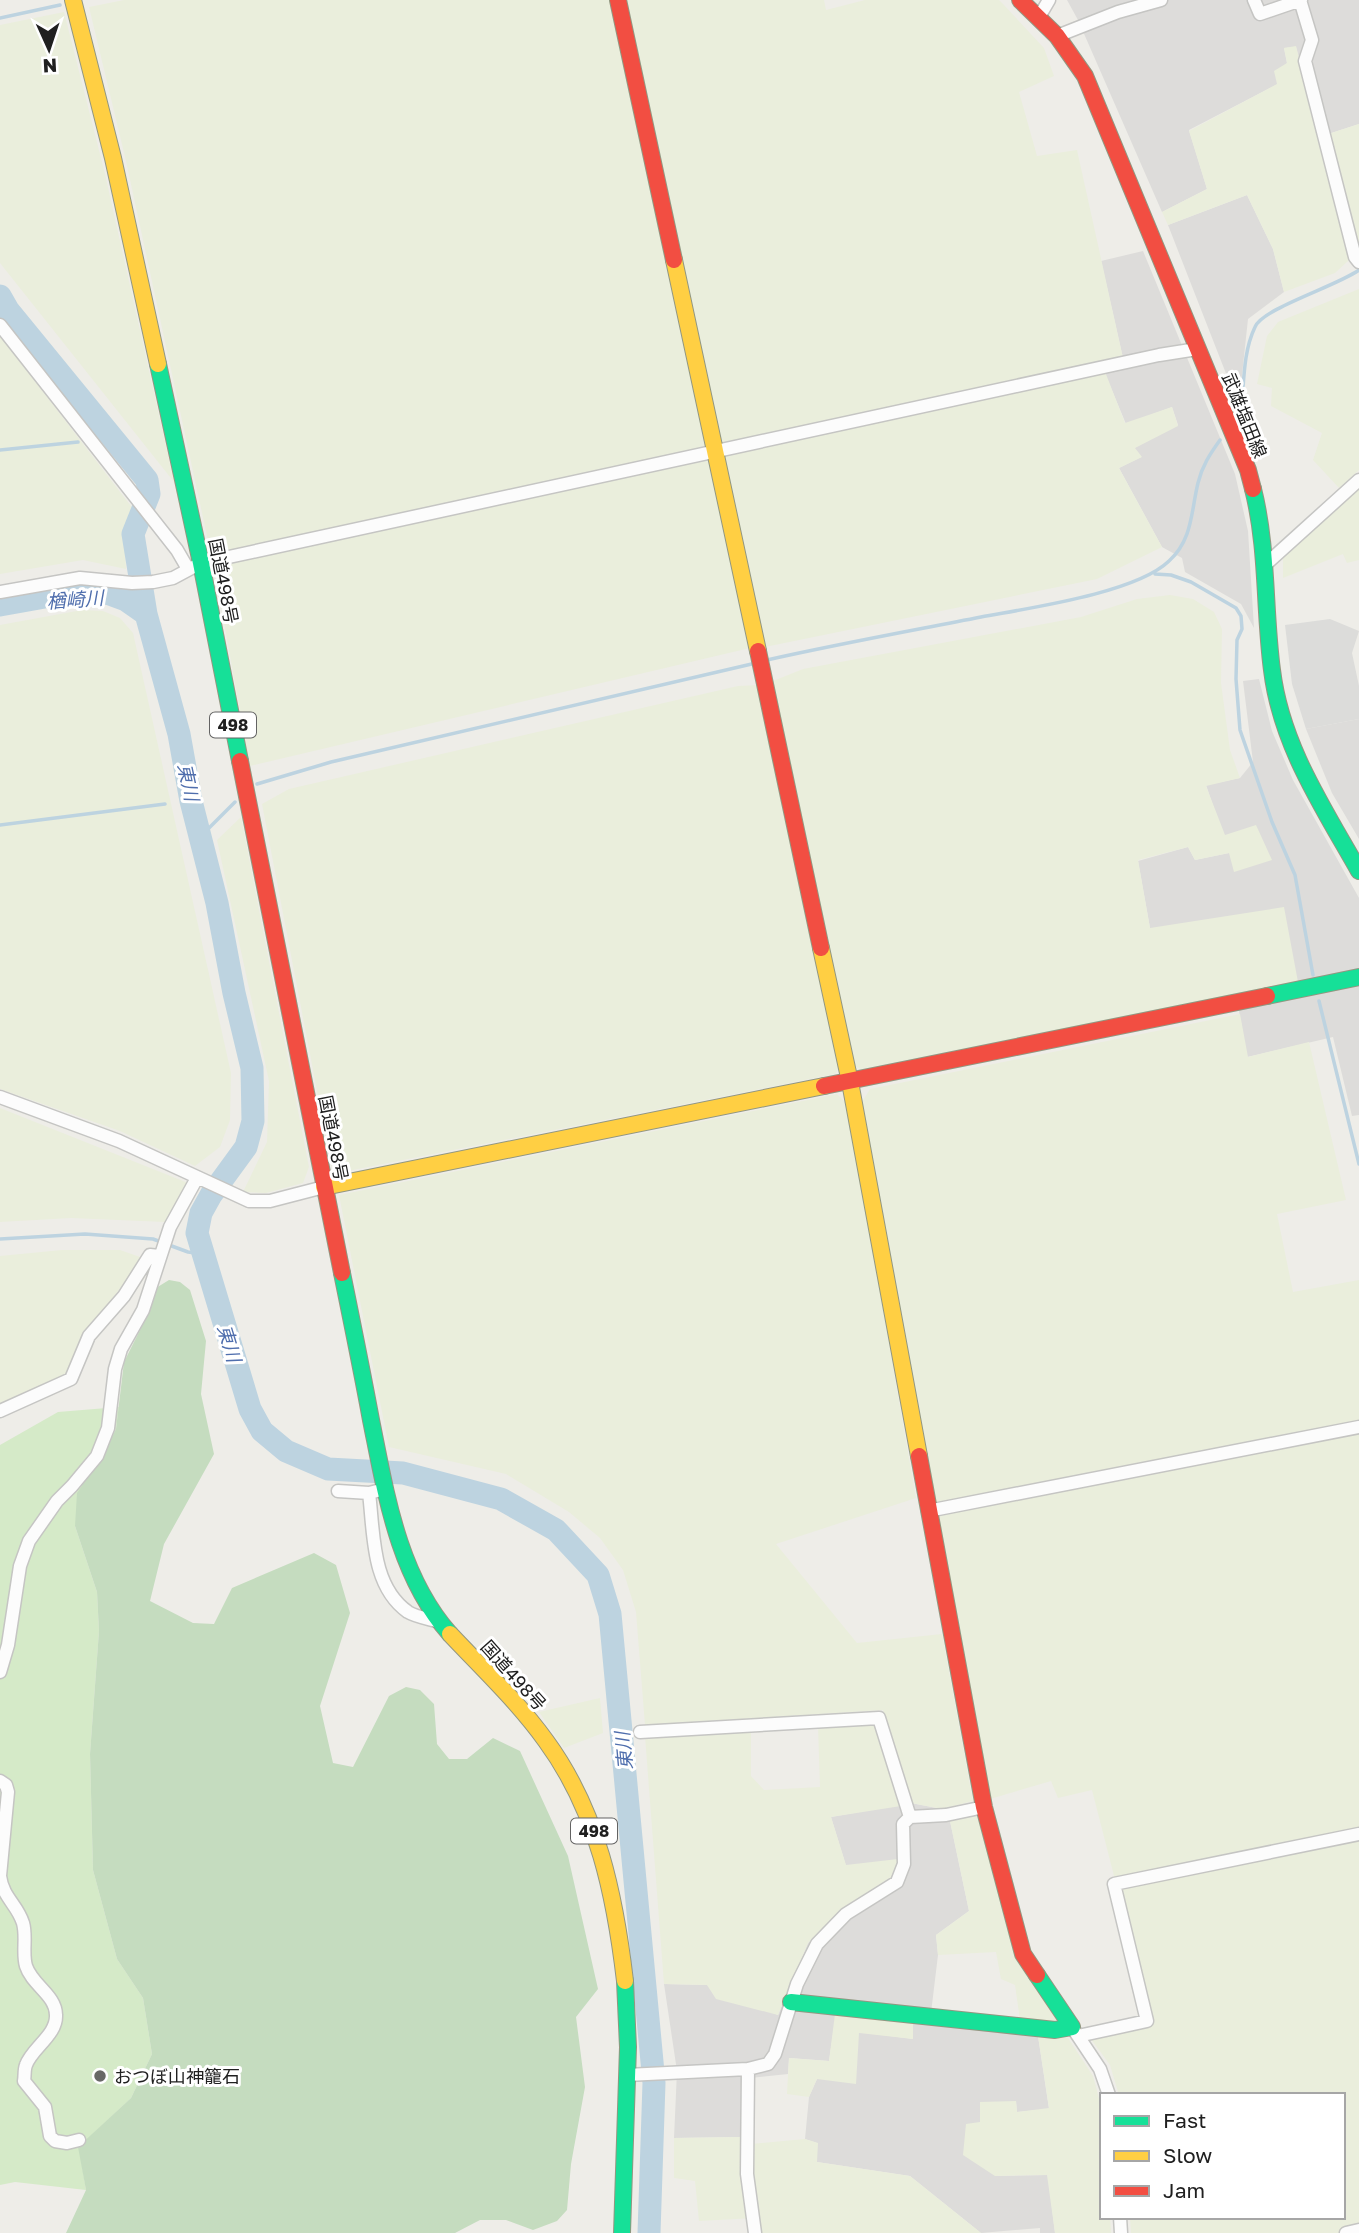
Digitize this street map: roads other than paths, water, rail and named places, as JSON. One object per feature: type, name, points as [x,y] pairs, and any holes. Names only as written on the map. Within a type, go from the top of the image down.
[{"type":"main road","name":"国道498号","points":[[73,0],[113,158],[194,566],[324,1187],[378,1453],[377,1491],[412,1575],[440,1622],[528,1718],[554,1752],[574,1786],[593,1828],[608,1873],[620,1930],[633,2074],[622,2233]]},
{"type":"main road","points":[[618,0],[850,1082],[984,1807],[1023,1954],[1075,2032]]},
{"type":"main road","name":"武雄塩田線","points":[[1020,0],[1057,36],[1086,76],[1248,470],[1260,517],[1272,672],[1284,725],[1303,772],[1359,871]]},
{"type":"main road","points":[[324,1187],[1359,977]]},
{"type":"main road","points":[[791,2002],[1075,2032]]},
{"type":"street","points":[[1039,17],[1049,0]]},
{"type":"street","points":[[1057,36],[1118,12],[1161,0]]},
{"type":"street","points":[[1254,0],[1260,14],[1301,0],[1312,40],[1305,61],[1357,260]]},
{"type":"street","points":[[0,325],[152,520],[194,566]]},
{"type":"street","points":[[0,592],[80,578],[132,583],[173,578],[194,566],[1159,355],[1197,349]]},
{"type":"street","points":[[1265,565],[1358,483]]},
{"type":"street","points":[[0,1097],[119,1141],[248,1201],[270,1201],[324,1187]]},
{"type":"street","points":[[0,1672],[8,1645],[20,1566],[29,1541],[39,1525],[97,1456],[108,1428],[115,1369],[121,1349],[143,1310],[170,1227],[200,1180]]},
{"type":"street","points":[[0,1411],[71,1379],[89,1336],[124,1296],[150,1255],[159,1256]]},
{"type":"street","points":[[928,1511],[1359,1427]]},
{"type":"street","points":[[338,1491],[377,1491],[377,1564],[384,1580],[392,1595],[409,1612],[440,1622]]},
{"type":"street","points":[[640,1732],[878,1718],[910,1817]]},
{"type":"street","points":[[0,1781],[6,1785],[8,1792],[1,1886],[20,1914],[24,1926],[26,1966],[53,2001],[56,2013],[56,2022],[25,2066],[24,2081],[45,2107],[50,2136],[54,2141],[67,2143],[79,2140]]},
{"type":"street","points":[[633,2074],[748,2069],[768,2064],[775,2054],[797,1984],[817,1944],[846,1914],[897,1882],[904,1864],[903,1824],[910,1817],[946,1815],[984,1807]]},
{"type":"street","points":[[1107,2093],[1100,2069],[1075,2032],[1147,2021],[1114,1884],[1359,1835]]},
{"type":"street","points":[[748,2069],[747,2174],[755,2233]]},
{"type":"street","points":[[1346,2233],[1359,2230]]},
{"type":"waterway","points":[[0,18],[60,5]]},
{"type":"waterway","points":[[1242,402],[1249,345],[1255,327],[1261,320],[1272,312],[1359,270]]},
{"type":"waterway","name":"東川","points":[[0,296],[8,310],[147,480],[149,494],[133,534],[146,614],[179,734],[191,801],[217,903],[252,1068],[253,1121],[246,1147],[211,1195],[201,1213],[197,1233],[250,1409],[262,1431],[286,1451],[328,1469],[403,1473],[501,1499],[556,1530],[598,1575],[610,1614],[654,2083],[649,2233]]},
{"type":"waterway","points":[[767,660],[1081,598],[1132,582],[1153,572],[1169,561],[1183,543],[1202,471],[1220,440]]},
{"type":"waterway","points":[[0,450],[78,442]]},
{"type":"waterway","points":[[1155,574],[1171,575],[1191,582],[1236,608],[1241,616],[1236,679],[1240,730],[1272,822],[1295,875],[1313,975]]},
{"type":"waterway","name":"楢崎川","points":[[0,605],[56,595],[107,593],[126,600],[146,614]]},
{"type":"waterway","points":[[257,784],[331,762],[756,663]]},
{"type":"waterway","points":[[200,837],[235,802]]},
{"type":"waterway","points":[[0,825],[165,804]]},
{"type":"waterway","points":[[1319,1001],[1359,1164]]},
{"type":"waterway","points":[[0,1239],[85,1234],[153,1239],[161,1242]]},
{"type":"waterway","points":[[169,1245],[203,1254]]},
{"type":"place","name":"おつぼ山神籠石","points":[[100,2076]]}]
